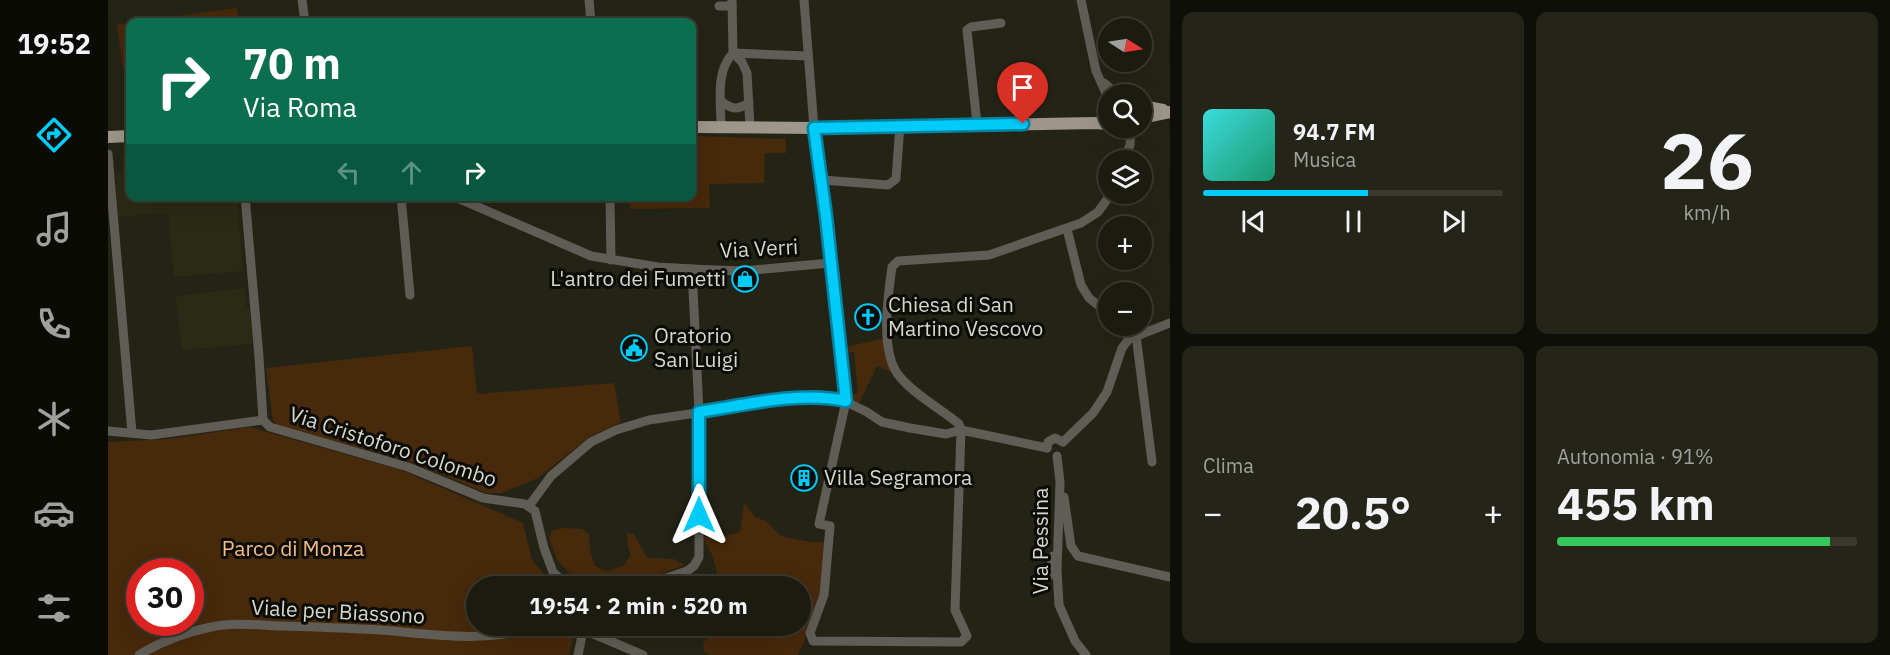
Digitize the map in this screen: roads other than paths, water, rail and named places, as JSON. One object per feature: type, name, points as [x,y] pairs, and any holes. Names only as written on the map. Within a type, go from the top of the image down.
[{"type":"main road","points":[[1152,108],[1170,111]]},
{"type":"main road","points":[[1152,116],[1170,111]]},
{"type":"main road","points":[[696,127],[814,128],[1098,123]]},
{"type":"main road","points":[[108,137],[126,136]]},
{"type":"street","points":[[302,0],[304,18]]},
{"type":"street","points":[[589,0],[591,18]]},
{"type":"street","points":[[804,0],[814,128],[822,180],[846,401],[819,524],[830,526],[824,595],[810,633],[813,640],[961,642],[967,636],[955,610],[961,430],[959,424],[901,378],[894,369],[887,338],[886,319],[892,267],[898,261],[989,255],[1067,229],[1098,212],[1104,204]]},
{"type":"street","points":[[1081,0],[1096,71],[1104,84]]},
{"type":"street","points":[[719,6],[732,3],[733,53],[747,73],[750,127]]},
{"type":"street","points":[[977,124],[967,30],[971,27],[1001,23]]},
{"type":"street","points":[[721,127],[721,74],[724,62],[733,53],[808,56]]},
{"type":"street","points":[[721,101],[735,109],[740,109],[749,103]]},
{"type":"street","points":[[822,180],[888,185],[896,179],[900,125]]},
{"type":"street","points":[[108,154],[132,433]]},
{"type":"street","points":[[108,431],[151,435],[263,420],[260,357],[245,201]]},
{"type":"street","points":[[401,201],[410,295]]},
{"type":"street","name":"Via Verri","points":[[465,201],[591,255],[610,260],[658,267],[743,271],[830,263]]},
{"type":"street","points":[[610,201],[610,260]]},
{"type":"street","points":[[1067,229],[1081,285],[1089,298],[1098,305]]},
{"type":"street","points":[[672,576],[687,571],[694,566],[699,557],[699,412],[691,269]]},
{"type":"street","points":[[1062,442],[1093,413],[1107,392],[1122,348],[1132,337],[1170,323]]},
{"type":"street","points":[[1132,337],[1152,462]]},
{"type":"street","points":[[557,576],[553,572],[544,548],[537,516],[529,506],[551,476],[591,442],[616,430],[649,420],[798,398],[826,398],[846,401],[882,422],[946,434],[961,430],[1047,448]]},
{"type":"street","name":"Via Cristoforo Colombo","points":[[263,420],[270,427],[408,466],[483,498],[529,506]]},
{"type":"street","points":[[1055,438],[1062,442],[1063,451],[1057,456],[1050,454],[1047,448],[1050,440],[1055,438]]},
{"type":"street","name":"Via Pessina","points":[[1057,456],[1059,605],[1075,641],[1086,655]]},
{"type":"street","points":[[1049,576],[1054,549],[1059,479]]},
{"type":"street","points":[[1059,479],[1063,487],[1071,546],[1078,556],[1170,577]]},
{"type":"street","name":"Viale per Biassono","points":[[139,655],[186,633],[213,626],[344,627],[441,636],[466,636]]},
{"type":"street","points":[[578,655],[582,636]]},
{"type":"street","points":[[602,636],[644,655]]},
{"type":"place","name":"L'antro dei Fumetti","points":[[745,279]]},
{"type":"place","name":"Chiesa di San Martino Vescovo","points":[[868,317]]},
{"type":"place","name":"Oratorio San Luigi","points":[[634,348]]},
{"type":"place","name":"Villa Segramora","points":[[804,478]]},
{"type":"park label","name":"Parco di Monza","points":[[293,549]]}]
